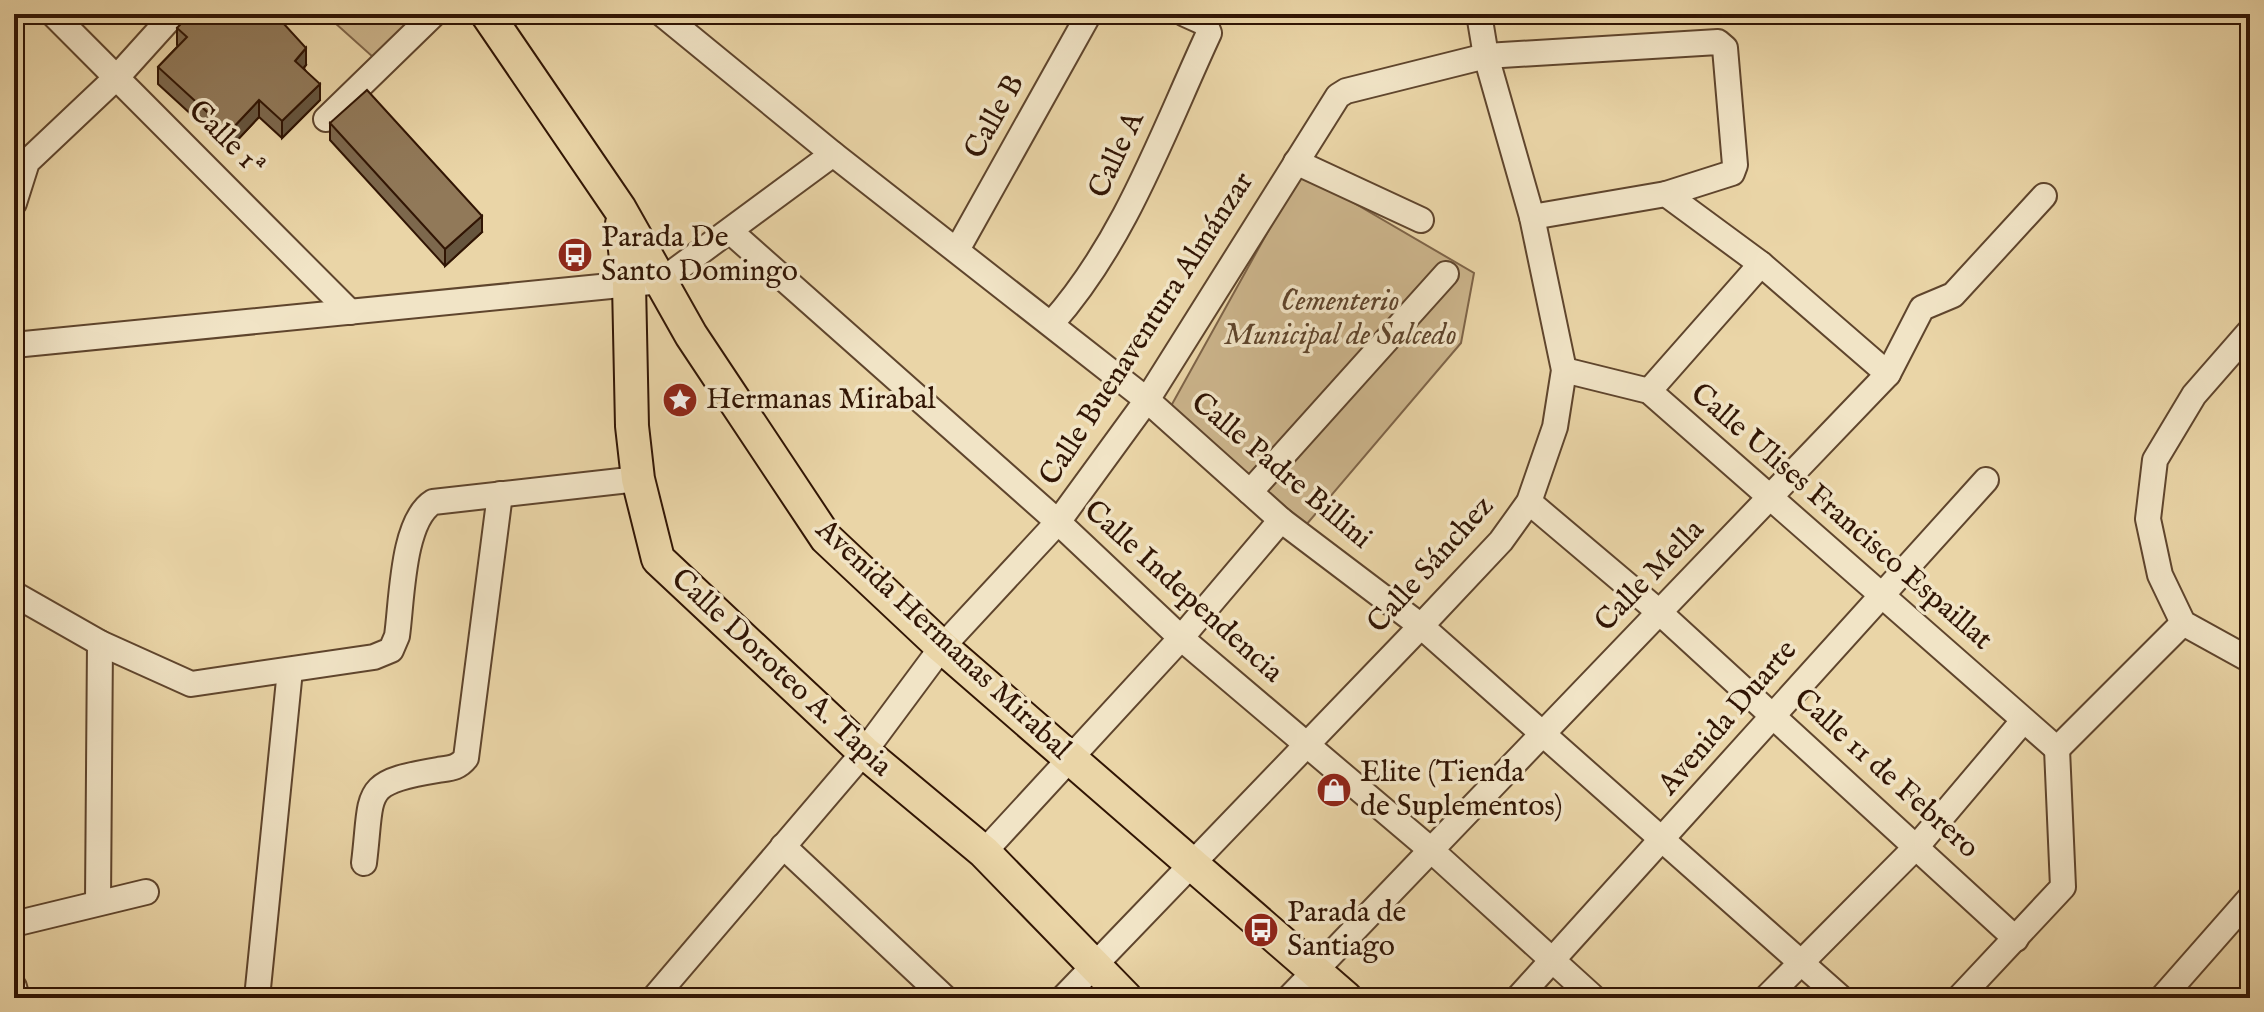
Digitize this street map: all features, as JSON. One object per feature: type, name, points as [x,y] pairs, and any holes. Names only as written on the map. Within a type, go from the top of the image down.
[{"type":"main road","name":"Avenida Hermanas Mirabal","points":[[487,14],[620,209],[645,282],[691,335],[826,538],[942,647],[1346,998]]},
{"type":"main road","name":"Calle Doroteo A. Tapia","points":[[645,282],[632,426],[638,479],[658,559],[864,752],[984,852],[1126,998]]},
{"type":"street","name":"Calle 1ª","points":[[53,14],[350,312]]},
{"type":"street","points":[[14,203],[20,156],[118,76],[174,14]]},
{"type":"street","points":[[326,119],[434,14]]},
{"type":"street","name":"Calle Padre Billini","points":[[662,14],[833,154],[1147,400],[1281,520],[1421,626],[1841,998]]},
{"type":"street","name":"Calle B","points":[[957,250],[1089,14]]},
{"type":"street","points":[[1185,14],[1209,28]]},
{"type":"street","name":"Calle Sánchez","points":[[1063,998],[1189,863],[1501,541],[1529,502],[1555,427],[1564,370],[1532,217],[1486,56],[1479,14]]},
{"type":"street","name":"Calle A","points":[[1052,323],[1086,285],[1112,240],[1209,28]]},
{"type":"street","name":"Calle Buenaventura Almánzar","points":[[658,996],[864,752],[942,647],[1058,522],[1147,400],[1332,104],[1346,91],[1486,56],[1722,44],[1735,165],[1732,173],[1666,194]]},
{"type":"street","points":[[14,345],[645,282],[731,232],[833,154]]},
{"type":"street","points":[[1296,162],[1421,220]]},
{"type":"street","points":[[1532,217],[1666,194],[1761,264],[1888,374]]},
{"type":"street","name":"Calle Mella","points":[[1289,998],[1888,374],[1922,308],[1953,295],[2044,196]]},
{"type":"street","name":"Calle Independencia","points":[[731,232],[1058,522],[1181,638],[1431,850],[1594,998]]},
{"type":"street","points":[[1649,391],[1761,264]]},
{"type":"street","points":[[1250,492],[1446,274]]},
{"type":"street","points":[[2250,331],[2194,395],[2155,460],[2148,519],[2160,575],[2183,623],[2250,660]]},
{"type":"street","name":"Calle Ulises Francisco Espaillat","points":[[1564,370],[1649,391],[1882,592],[2057,749]]},
{"type":"street","points":[[14,594],[100,643],[191,684],[374,657],[391,650],[397,636],[412,529],[418,514],[433,502],[638,479]]},
{"type":"street","name":"Avenida Duarte","points":[[1518,998],[1662,842],[1772,713],[1986,480]]},
{"type":"street","points":[[364,863],[371,805],[378,787],[391,778],[457,767],[466,758],[500,494]]},
{"type":"street","name":"Calle 11 de Febrero","points":[[1529,502],[1772,713],[2016,939]]},
{"type":"street","points":[[984,852],[1181,638],[1281,520]]},
{"type":"street","points":[[1959,998],[2063,887],[2057,749],[2183,623]]},
{"type":"street","points":[[98,901],[100,643]]},
{"type":"street","points":[[257,998],[290,670]]},
{"type":"street","points":[[1766,998],[1918,845],[2023,721]]},
{"type":"street","points":[[783,846],[945,998]]},
{"type":"street","points":[[14,924],[98,901],[146,892]]},
{"type":"street","points":[[2162,998],[2250,898]]},
{"type":"street","points":[[14,987],[17,998]]},
{"type":"path","points":[[1209,28],[1217,20],[1232,16],[1252,14],[1273,18],[1280,14]]},
{"type":"green space","points":[[325,14],[421,14],[374,58]]},
{"type":"green space","name":"Cementerio Municipal de Salcedo","points":[[1301,172],[1474,273],[1461,343],[1306,525],[1171,406]]},
{"type":"building","points":[[190,14],[271,14],[306,48],[295,61],[320,84],[282,121],[259,100],[229,132],[158,67],[187,37],[177,28]]},
{"type":"building","points":[[367,90],[482,216],[445,249],[330,123]]},
{"type":"place","name":"Parada De Santo Domingo","points":[[575,255]]},
{"type":"place","name":"Hermanas Mirabal","points":[[680,400]]},
{"type":"place","name":"Elite (Tienda de Suplementos)","points":[[1334,790]]},
{"type":"place","name":"Parada de Santiago","points":[[1261,930]]}]
